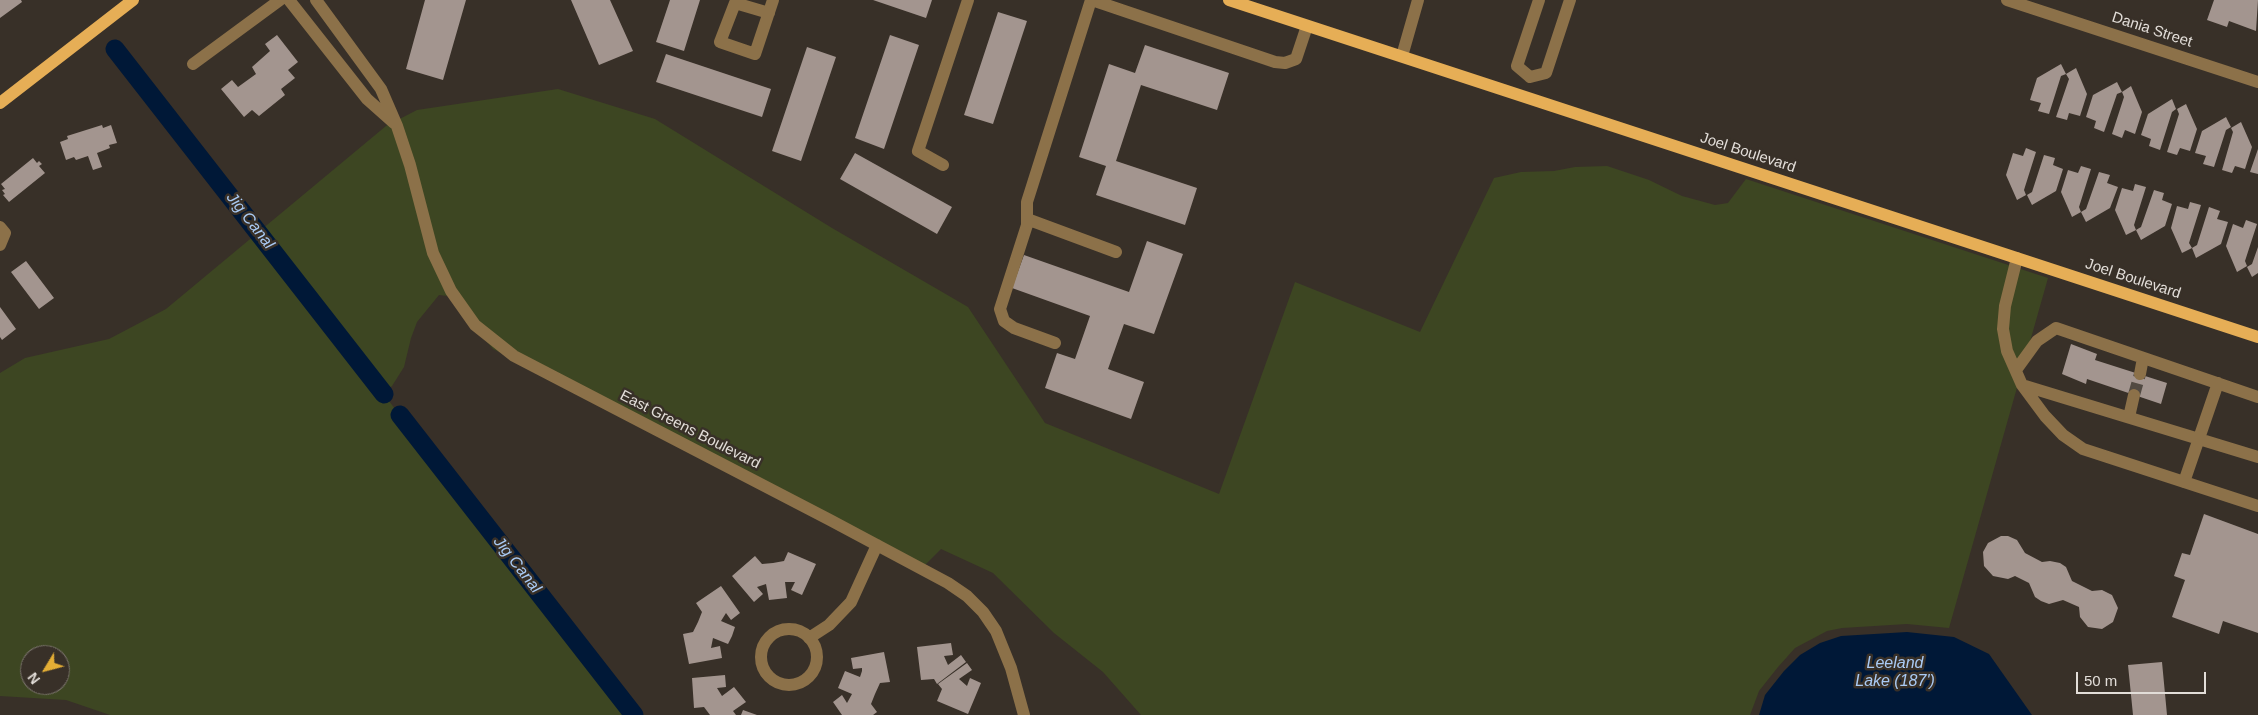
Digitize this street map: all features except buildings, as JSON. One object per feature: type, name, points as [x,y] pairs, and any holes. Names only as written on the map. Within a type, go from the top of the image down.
[{"type":"main road","points":[[0,103],[133,0]]},
{"type":"main road","name":"Joel Boulevard","points":[[1229,0],[1246,3],[1307,26],[2258,337]]},
{"type":"street","points":[[193,64],[280,0]]},
{"type":"street","name":"East Greens Boulevard","points":[[289,0],[367,99],[397,126]]},
{"type":"street","name":"East Greens Boulevard","points":[[316,0],[381,88],[397,126],[410,165],[433,253],[463,310],[488,336],[514,356],[878,545],[948,583],[967,596],[983,612],[1004,648],[1012,668],[1024,715]]},
{"type":"street","points":[[769,14],[773,0]]},
{"type":"street","points":[[943,165],[918,150],[968,0]]},
{"type":"street","points":[[1056,342],[1014,328],[1004,321],[1000,309],[1027,225],[1027,202],[1092,0],[1275,62],[1285,63],[1296,58],[1307,26]]},
{"type":"street","points":[[1402,56],[1418,0]]},
{"type":"street","points":[[1530,77],[1517,66],[1539,0]]},
{"type":"street","points":[[1530,77],[1546,73],[1570,0]]},
{"type":"street","name":"Dania Street","points":[[2007,0],[2258,82]]},
{"type":"street","points":[[1523,96],[1530,77]]},
{"type":"street","points":[[1027,219],[1116,252]]},
{"type":"street","points":[[0,226],[5,233],[0,245]]},
{"type":"street","points":[[2017,258],[2005,306],[2003,329],[2007,351],[2022,385],[2045,416],[2063,435],[2083,449],[2258,506]]},
{"type":"street","points":[[2016,370],[2037,341],[2056,328],[2258,397]]},
{"type":"street","points":[[2140,374],[2144,358]]},
{"type":"street","points":[[2184,482],[2218,383]]},
{"type":"street","points":[[2022,385],[2258,457]]},
{"type":"street","points":[[2129,417],[2134,395]]},
{"type":"street","points":[[809,638],[829,626],[851,602],[878,545]]},
{"type":"street","points":[[794,630],[809,638],[814,646],[816,665],[804,680],[796,684],[786,685],[769,677],[764,670],[761,652],[769,637],[776,632],[794,630]]},
{"type":"green space","points":[[558,89],[655,119],[832,228],[968,307],[1045,423],[1219,494],[1295,282],[1420,332],[1494,178],[1521,172],[1607,166],[1649,180],[1682,196],[1715,205],[1728,203],[1746,179],[2048,278],[1949,628],[1907,624],[1842,628],[1827,631],[1795,648],[1759,691],[1750,715],[1141,715],[1103,672],[1054,633],[993,573],[941,549],[924,566],[493,349],[448,296],[439,295],[417,322],[404,367],[392,386],[383,393],[607,691],[644,715],[110,715],[66,700],[0,696],[0,373],[25,358],[109,339],[166,309],[386,126],[417,110]]},
{"type":"water","name":"Leeland Lake (187')","points":[[1907,632],[1954,637],[1989,654],[2032,715],[1759,715],[1765,695],[1784,671],[1800,655],[1820,643],[1841,636]]},
{"type":"waterway","name":"Jig Canal","points":[[115,49],[384,394]]},
{"type":"waterway","name":"Jig Canal","points":[[400,415],[634,715]]},
{"type":"tunnel","points":[[2134,395],[2140,374]]}]
